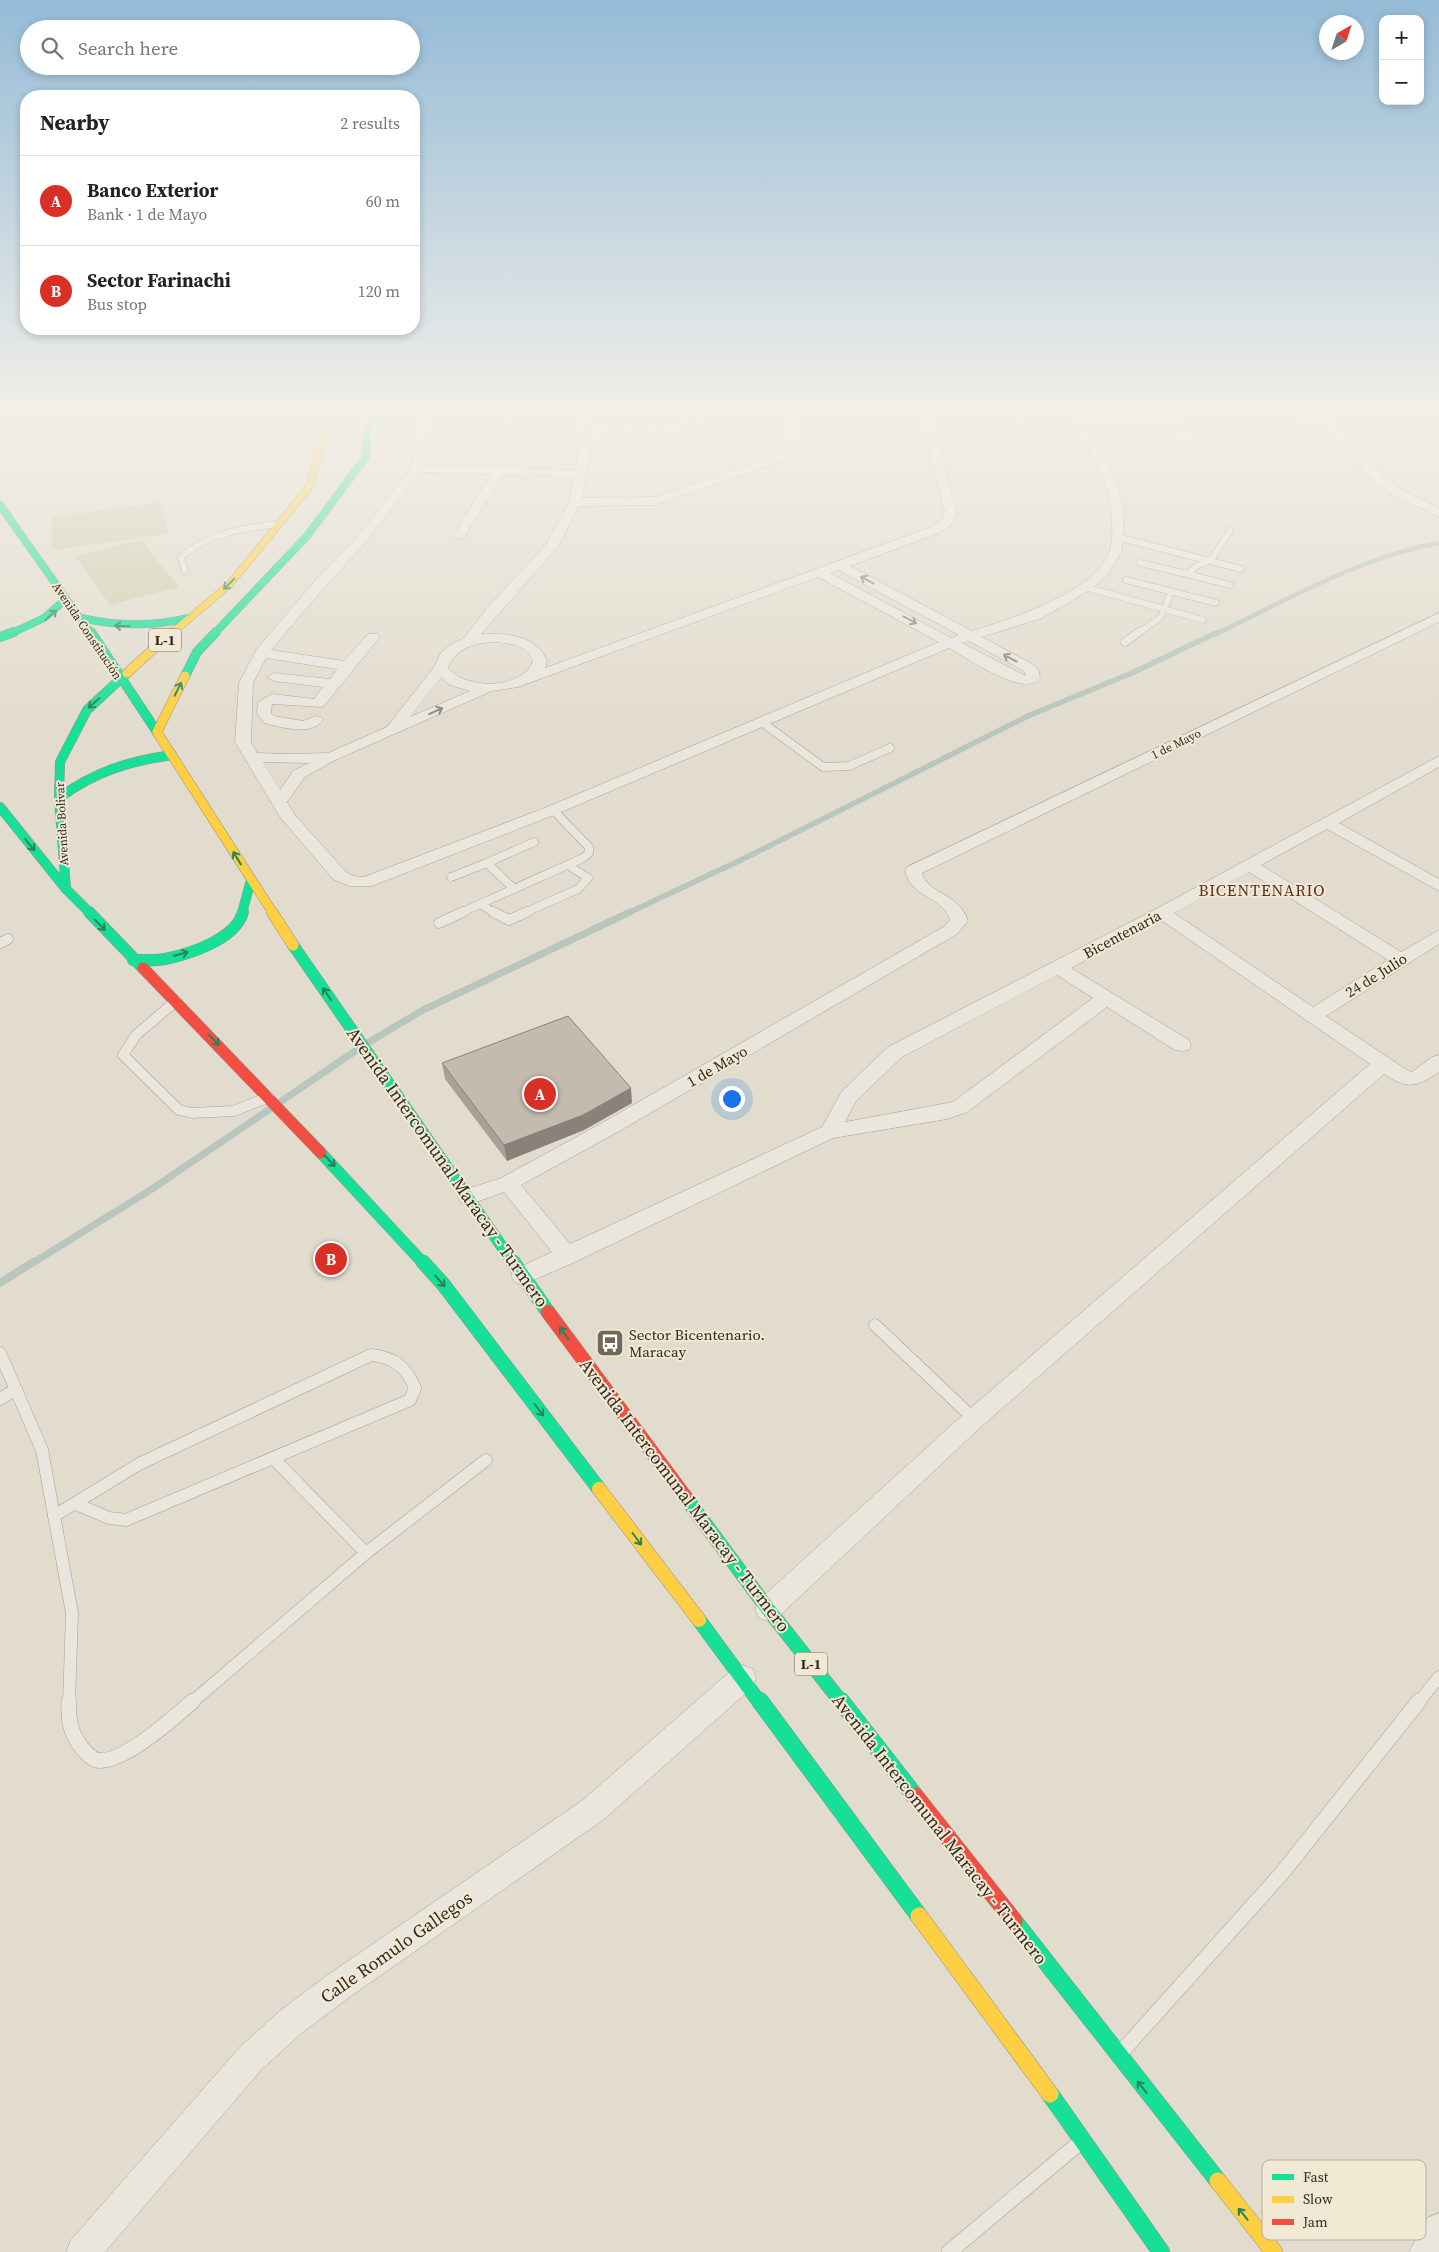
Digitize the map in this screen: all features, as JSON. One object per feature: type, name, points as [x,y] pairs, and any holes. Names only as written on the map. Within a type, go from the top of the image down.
[{"type":"main road","name":"Avenida Constitución","points":[[7,515],[81,618],[156,732]]},
{"type":"main road","name":"Avenida Bolívar","points":[[66,890],[59,798],[60,762],[87,710],[188,618],[229,585],[286,515]]},
{"type":"main road","name":"L-1","points":[[156,732],[197,652],[307,536],[323,515]]},
{"type":"main road","points":[[14,543],[32,551]]},
{"type":"main road","points":[[0,638],[40,624],[52,616],[66,599]]},
{"type":"main road","points":[[81,618],[104,625],[122,627],[173,623],[188,618]]},
{"type":"main road","name":"Avenida Intercomunal Maracay - Turmero","points":[[156,732],[251,880],[370,1059],[522,1276],[768,1609],[1262,2237]]},
{"type":"main road","points":[[59,798],[80,781],[116,764],[172,755]]},
{"type":"main road","points":[[0,807],[66,890],[133,960],[177,1000],[443,1284],[743,1678],[1084,2140],[1161,2252]]},
{"type":"main road","points":[[133,960],[164,959],[216,942],[240,922],[251,880]]},
{"type":"main road","name":"Avenida Intercomunal Maracay - Turmero","points":[[1264,2240],[1274,2252]]},
{"type":"street","points":[[380,515],[358,544],[324,579],[262,653],[246,683],[243,742],[280,801],[288,818],[340,876],[350,881],[366,882],[553,810],[952,642],[1037,615],[1085,587],[1102,572],[1116,550],[1118,515]]},
{"type":"street","points":[[459,536],[472,515]]},
{"type":"street","points":[[468,642],[493,610],[554,544],[568,515]]},
{"type":"street","points":[[441,668],[446,676],[456,683],[471,687],[488,688],[513,684],[530,676],[588,658],[935,530],[947,522],[950,515]]},
{"type":"street","points":[[820,573],[952,642],[1019,680],[1026,681],[1033,678],[1032,671],[1029,668],[841,566]]},
{"type":"street","points":[[493,610],[501,638]]},
{"type":"street","name":"1 de Mayo","points":[[468,1197],[508,1183],[609,1128],[950,930],[959,921],[954,909],[919,885],[914,879],[913,871],[1439,617]]},
{"type":"street","points":[[316,720],[306,726],[268,720],[264,713],[265,702],[272,698],[318,704],[347,666],[374,637]]},
{"type":"street","points":[[391,731],[441,668],[443,658],[448,653],[468,642],[501,638],[516,640],[534,649],[540,661],[537,669],[530,676]]},
{"type":"street","points":[[262,653],[347,666]]},
{"type":"street","points":[[540,661],[588,658]]},
{"type":"street","points":[[274,677],[334,684]]},
{"type":"street","points":[[280,801],[300,774],[331,757],[488,688]]},
{"type":"street","points":[[253,756],[288,759],[331,757]]},
{"type":"street","name":"Bicentenaria","points":[[829,1132],[848,1096],[895,1052],[1162,913],[1439,761]]},
{"type":"street","points":[[1326,822],[1439,886]]},
{"type":"street","points":[[1248,865],[1401,960]]},
{"type":"street","points":[[1162,913],[1401,1076],[1415,1079],[1439,1062]]},
{"type":"street","name":"24 de Julio","points":[[1312,1015],[1439,936]]},
{"type":"street","points":[[1059,968],[1182,1045]]},
{"type":"street","points":[[522,1276],[829,1132],[919,1115],[947,1112],[960,1107],[1106,998]]},
{"type":"street","points":[[768,1609],[974,1419],[1384,1063]]},
{"type":"street","points":[[508,1183],[567,1256]]},
{"type":"street","name":"Calle Romulo Gallegos","points":[[83,2252],[251,2058],[292,2021],[340,1985],[593,1810],[743,1678]]},
{"type":"street","points":[[1426,2252],[1439,2230]]},
{"type":"lane","points":[[185,571],[181,557],[190,548],[230,531],[278,524]]},
{"type":"lane","points":[[1188,574],[1198,564],[1211,560],[1230,532]]},
{"type":"lane","points":[[1117,537],[1241,569]]},
{"type":"lane","points":[[1140,563],[1230,585]]},
{"type":"lane","points":[[1126,580],[1216,602]]},
{"type":"lane","points":[[1085,587],[1203,620]]},
{"type":"lane","points":[[1125,642],[1161,617],[1163,608],[1172,592]]},
{"type":"lane","points":[[763,723],[823,767],[833,770],[844,768],[890,748]]},
{"type":"lane","points":[[439,923],[583,858],[589,853],[589,848],[553,810]]},
{"type":"lane","points":[[451,877],[534,842]]},
{"type":"lane","points":[[487,863],[513,888]]},
{"type":"lane","points":[[481,904],[501,918],[509,920],[570,893],[583,885],[588,878],[568,865]]},
{"type":"lane","points":[[177,1000],[136,1035],[123,1055],[179,1110],[192,1113],[234,1111],[271,1099]]},
{"type":"lane","points":[[875,1325],[974,1419]]},
{"type":"lane","points":[[0,1353],[42,1450],[72,1613],[68,1723],[78,1743],[89,1756],[97,1760],[113,1758],[165,1724],[366,1552],[486,1460]]},
{"type":"lane","points":[[54,1516],[140,1464],[371,1355],[387,1356],[404,1366],[415,1388],[410,1400],[126,1520],[109,1518],[76,1504]]},
{"type":"lane","points":[[0,1399],[16,1389]]},
{"type":"lane","points":[[274,1459],[366,1552]]},
{"type":"lane","points":[[1118,2056],[1282,1873],[1439,1677]]},
{"type":"lane","points":[[949,2252],[1084,2140]]},
{"type":"green space","points":[[65,515],[164,515],[168,534],[53,550],[51,517]]},
{"type":"green space","points":[[141,540],[179,587],[110,605],[75,556]]},
{"type":"building","points":[[568,1016],[631,1088],[583,1115],[504,1145],[442,1063]]},
{"type":"waterway","points":[[1216,634],[1353,569],[1381,558],[1439,543]]},
{"type":"waterway","points":[[628,913],[743,859],[1028,716],[1134,672],[1218,632]]},
{"type":"waterway","points":[[31,1264],[152,1189],[364,1045],[423,1010],[630,912]]},
{"type":"waterway","points":[[0,1283],[33,1262]]},
{"type":"traffic: fast","points":[[7,515],[81,618],[157,732]]},
{"type":"traffic: fast","points":[[185,676],[197,652],[307,536],[323,515]]},
{"type":"traffic: fast","points":[[0,637],[36,623],[51,613],[66,599]]},
{"type":"traffic: fast","points":[[81,618],[122,625],[148,625],[188,618]]},
{"type":"traffic: fast","points":[[127,673],[87,710],[60,762],[59,798],[66,889],[143,968]]},
{"type":"traffic: fast","points":[[59,798],[86,780],[112,768],[140,760],[172,755]]},
{"type":"traffic: fast","points":[[0,807],[66,889]]},
{"type":"traffic: fast","points":[[133,960],[164,959],[216,942],[240,922],[251,880]]},
{"type":"traffic: fast","points":[[293,945],[370,1059],[548,1312]]},
{"type":"traffic: fast","points":[[321,1153],[443,1284],[599,1489]]},
{"type":"traffic: fast","points":[[686,1498],[768,1609],[915,1796]]},
{"type":"traffic: fast","points":[[699,1620],[919,1916]]},
{"type":"traffic: fast","points":[[1014,1921],[1218,2181]]},
{"type":"traffic: fast","points":[[1050,2094],[1161,2252]]},
{"type":"traffic: slow","points":[[127,673],[188,618],[229,585],[286,515]]},
{"type":"traffic: slow","points":[[185,676],[157,732],[293,945]]},
{"type":"traffic: slow","points":[[599,1489],[699,1620]]},
{"type":"traffic: slow","points":[[919,1916],[1050,2094]]},
{"type":"traffic: slow","points":[[1218,2181],[1262,2237]]},
{"type":"traffic: slow","points":[[1265,2240],[1274,2252]]},
{"type":"traffic: jam","points":[[143,968],[321,1153]]},
{"type":"traffic: jam","points":[[548,1312],[686,1498]]},
{"type":"traffic: jam","points":[[915,1796],[1014,1921]]},
{"type":"place","name":"Banco Exterior","points":[[540,1094]]},
{"type":"place","name":"Sector Farinachi","points":[[331,1259]]},
{"type":"place","name":"Sector Bicentenario. Maracay","points":[[610,1343]]},
{"type":"district","name":"BICENTENARIO","points":[[1262,890]]}]
